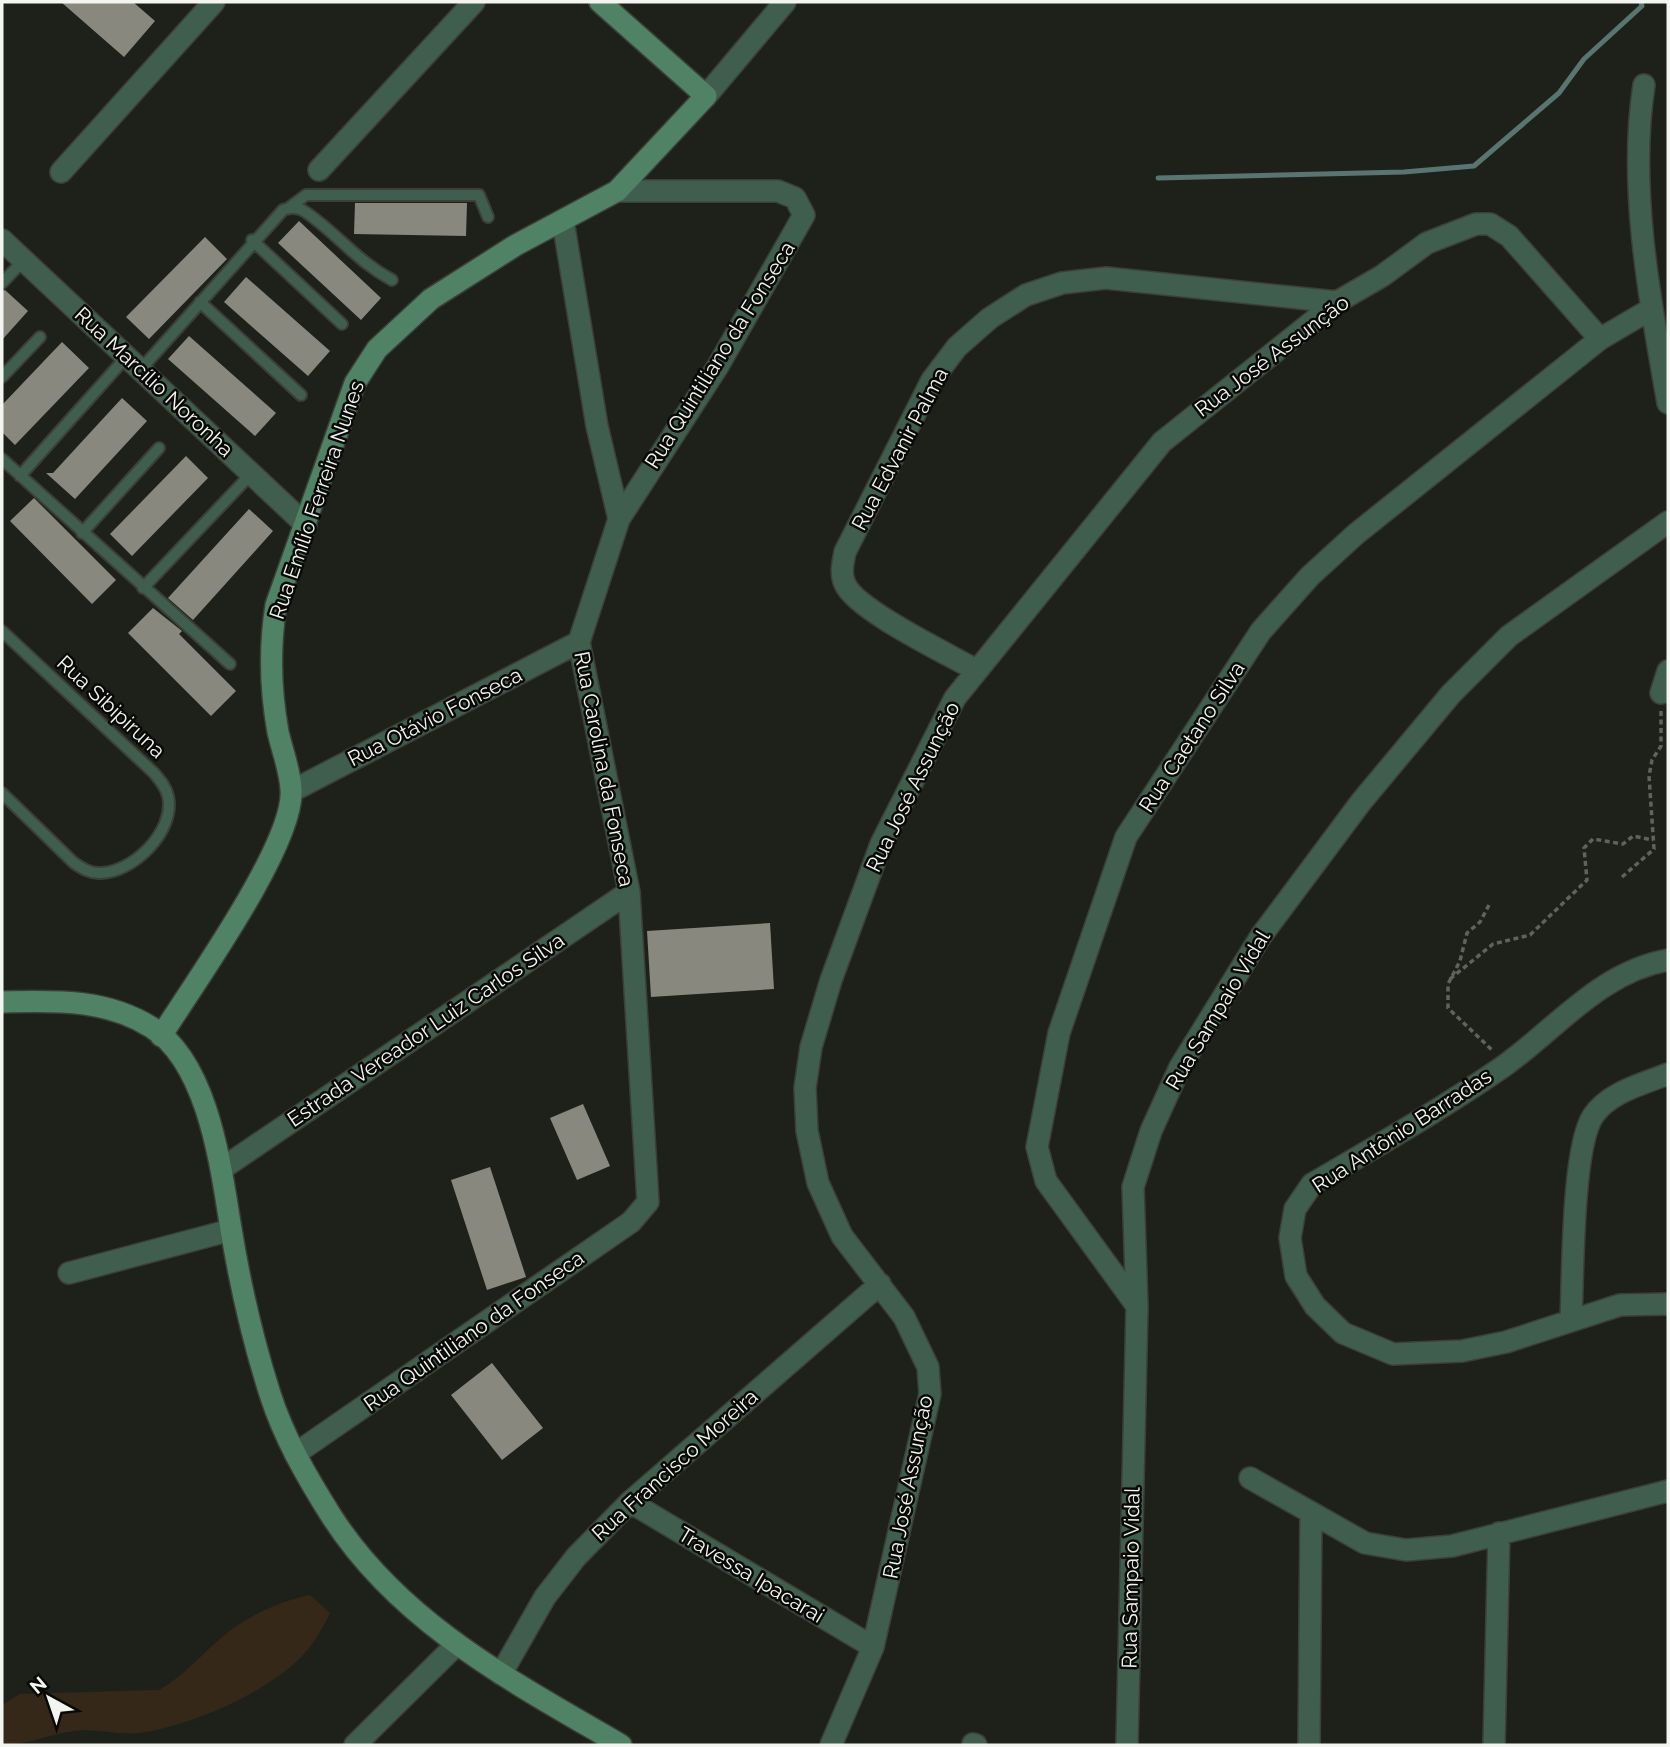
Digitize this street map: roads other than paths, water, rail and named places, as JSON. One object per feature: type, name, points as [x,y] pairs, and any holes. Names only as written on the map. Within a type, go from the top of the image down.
[{"type":"street","points":[[61,172],[214,2]]},
{"type":"street","points":[[319,170],[474,2]]},
{"type":"street","points":[[600,2],[706,96]]},
{"type":"street","name":"Rua Emílio Ferreira Nunes","points":[[161,1035],[243,908],[277,839],[292,791],[271,682],[270,642],[276,606],[355,383],[377,349],[431,299],[516,245],[617,191],[706,96],[785,2]]},
{"type":"street","points":[[1644,85],[1637,127],[1637,175],[1651,309],[1668,403]]},
{"type":"street","name":"Rua Quintiliano da Fonseca","points":[[617,191],[778,191],[795,198],[804,215],[718,366],[618,519]]},
{"type":"street","points":[[563,221],[597,426],[618,519]]},
{"type":"street","name":"Rua José Assunção","points":[[831,1745],[873,1647],[930,1394],[928,1367],[919,1344],[904,1317],[842,1236],[818,1183],[807,1131],[805,1088],[811,1047],[831,979],[881,844],[955,698],[1162,442],[1337,302],[1382,276],[1427,243],[1475,224],[1489,224],[1509,236],[1600,339]]},
{"type":"street","name":"Rua Marcílio Noronha","points":[[2,240],[306,525]]},
{"type":"street","name":"Rua Edvanir Palma","points":[[976,670],[872,611],[855,598],[841,574],[845,552],[932,380],[957,347],[990,318],[1026,295],[1073,282],[1106,278],[1337,302]]},
{"type":"street","name":"Rua Caetano Silva","points":[[1137,1306],[1046,1181],[1037,1147],[1059,1033],[1126,837],[1261,631],[1310,576],[1356,534],[1600,339],[1651,309]]},
{"type":"street","name":"Rua Carolina da Fonseca","points":[[618,519],[579,642],[629,892],[648,1202]]},
{"type":"street","name":"Rua Sampaio Vidal","points":[[1127,1745],[1137,1306],[1133,1187],[1151,1131],[1180,1067],[1261,936],[1361,802],[1451,694],[1509,636],[1668,522]]},
{"type":"street","name":"Rua Otávio Fonseca","points":[[292,791],[579,642]]},
{"type":"street","points":[[1661,693],[1668,671]]},
{"type":"street","name":"Estrada Vereador Luiz Carlos Silva","points":[[223,1168],[629,892]]},
{"type":"street","name":"Rua Antônio Barradas","points":[[1668,960],[1615,979],[1572,1008],[1507,1063],[1431,1115],[1312,1184],[1295,1209],[1290,1238],[1296,1276],[1315,1306],[1343,1334],[1393,1354],[1462,1351],[1506,1342],[1620,1305],[1668,1304]]},
{"type":"street","points":[[2,1002],[73,1001],[93,1004],[119,1012],[152,1028],[178,1055],[195,1084],[212,1128],[223,1168],[231,1230],[270,1395],[295,1454],[333,1519],[388,1586],[455,1646],[621,1745]]},
{"type":"street","points":[[1571,1320],[1577,1190],[1585,1138],[1594,1115],[1618,1094],[1668,1074]]},
{"type":"street","name":"Rua Quintiliano da Fonseca","points":[[295,1454],[631,1222],[648,1202]]},
{"type":"street","points":[[69,1273],[231,1230]]},
{"type":"street","name":"Rua Francisco Moreira","points":[[500,1674],[553,1587],[576,1557],[630,1502],[880,1284]]},
{"type":"street","points":[[1250,1478],[1365,1543],[1406,1550],[1452,1546],[1668,1491]]},
{"type":"street","name":"Travessa Ipacarai","points":[[630,1502],[873,1647]]},
{"type":"street","points":[[1309,1745],[1311,1514]]},
{"type":"street","points":[[1494,1745],[1499,1533]]},
{"type":"street","points":[[355,1745],[455,1646]]},
{"type":"lane","points":[[20,476],[200,302],[252,240],[283,210],[306,195],[479,195],[488,217]]},
{"type":"lane","points":[[290,207],[304,212],[363,263],[392,280]]},
{"type":"lane","points":[[252,240],[342,324]]},
{"type":"lane","points":[[2,283],[24,260]]},
{"type":"lane","points":[[200,302],[301,394]]},
{"type":"lane","points":[[2,377],[40,337]]},
{"type":"lane","points":[[82,533],[159,448]]},
{"type":"lane","points":[[2,459],[229,664]]},
{"type":"lane","points":[[143,588],[251,474]]},
{"type":"lane","name":"Rua Sibipiruna","points":[[2,631],[164,786],[169,811],[155,843],[140,858],[100,873],[88,871],[74,863],[2,793]]},
{"type":"waterway","points":[[1158,178],[1404,172],[1474,166],[1559,93],[1584,59],[1642,6],[1641,2]]}]
